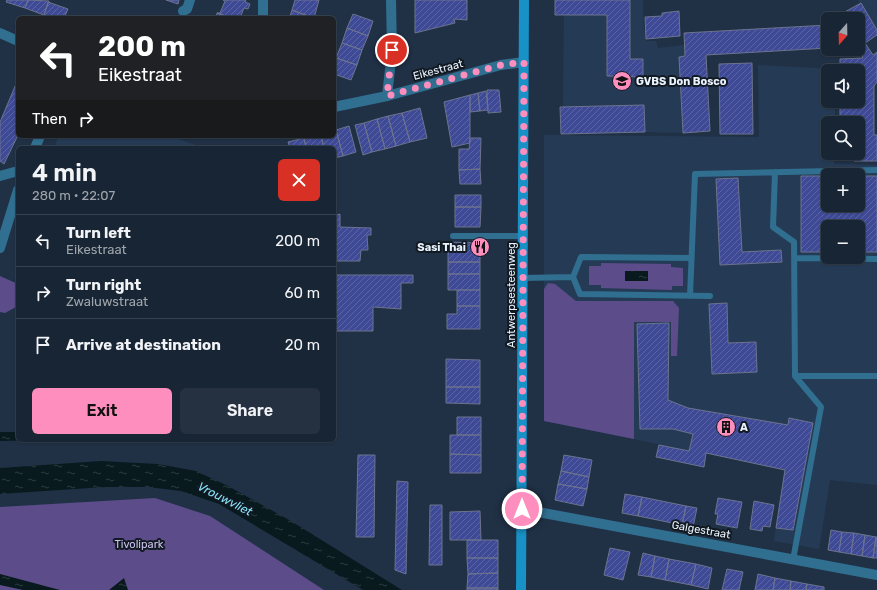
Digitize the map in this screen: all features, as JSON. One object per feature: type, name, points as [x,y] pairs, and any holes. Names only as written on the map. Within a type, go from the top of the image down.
[{"type":"main road","name":"Antwerpsesteenweg","points":[[521,590],[524,0]]},
{"type":"street","points":[[183,11],[187,9],[190,0]]},
{"type":"street","points":[[263,0],[263,16]]},
{"type":"street","points":[[387,96],[392,50],[391,0]]},
{"type":"street","points":[[0,33],[16,40]]},
{"type":"street","name":"Eikestraat","points":[[336,106],[387,96],[501,65],[524,62]]},
{"type":"street","points":[[0,176],[16,171]]},
{"type":"street","points":[[0,248],[16,196]]},
{"type":"street","name":"Galgestraat","points":[[522,509],[877,575]]},
{"type":"lane","points":[[690,296],[695,174],[877,170]]},
{"type":"lane","points":[[775,172],[773,227],[794,242],[796,376],[821,407],[793,560]]},
{"type":"lane","points":[[453,236],[523,236]]},
{"type":"lane","points":[[691,258],[581,257],[573,277],[580,294],[710,296]]},
{"type":"lane","points":[[794,258],[877,259]]},
{"type":"lane","points":[[523,278],[573,277]]},
{"type":"lane","points":[[796,376],[877,376]]},
{"type":"shaded area","name":"GVBS Don Bosco","points":[[555,0],[643,0],[643,22],[646,41],[656,41],[658,48],[684,45],[685,56],[679,57],[683,133],[645,132],[563,107],[564,15]]},
{"type":"shaded area","points":[[858,0],[877,0],[877,32]]},
{"type":"shaded area","points":[[758,65],[821,68],[821,108],[835,108],[835,116],[821,116],[821,160],[834,160],[834,164],[877,165],[877,485],[830,480],[819,549],[774,541],[784,470],[706,453],[704,467],[656,457],[658,444],[544,421],[544,135],[759,137]]},
{"type":"shaded area","points":[[58,138],[176,138],[198,146],[56,146]]},
{"type":"green space","points":[[601,263],[671,264],[671,267],[683,268],[683,286],[672,286],[672,290],[601,288],[601,285],[589,285],[589,266],[601,266]]},
{"type":"green space","points":[[0,276],[16,283],[16,307],[5,313],[0,312]]},
{"type":"green space","points":[[548,283],[555,284],[576,301],[673,301],[679,308],[677,356],[671,356],[671,322],[634,322],[634,439],[544,421],[544,289]]},
{"type":"green space","name":"Tivolipark","points":[[155,498],[210,516],[324,590],[0,590],[0,507]]},
{"type":"water","points":[[625,271],[648,271],[648,281],[625,281]]},
{"type":"water","points":[[0,432],[16,432],[16,441],[0,441]]},
{"type":"water","name":"Vrouwvliet","points":[[101,461],[158,464],[196,471],[228,486],[291,521],[402,590],[363,590],[219,504],[181,491],[147,487],[106,487],[0,494],[0,468]]},
{"type":"water","points":[[0,574],[60,590],[23,590],[0,585]]},
{"type":"water","points":[[124,578],[128,590],[109,590]]},
{"type":"building","points":[[7,0],[28,0],[25,8],[6,2]]},
{"type":"building","points":[[28,0],[49,1],[44,15],[25,8]]},
{"type":"building","points":[[166,0],[179,0],[178,4]]},
{"type":"building","points":[[223,0],[246,0],[245,2],[250,4],[248,9],[244,8],[241,16],[226,16],[217,13],[220,13],[225,1]]},
{"type":"building","points":[[295,0],[319,0],[315,16],[308,16],[292,10]]},
{"type":"building","points":[[415,0],[467,0],[467,20],[454,19],[455,23],[415,33]]},
{"type":"building","points":[[555,0],[630,0],[630,59],[643,59],[643,77],[607,76],[607,15],[555,15]]},
{"type":"building","points":[[48,2],[68,9],[65,16],[44,15]]},
{"type":"building","points":[[861,3],[877,30],[877,35],[865,43],[865,12],[845,12]]},
{"type":"building","points":[[292,10],[307,16],[290,16]]},
{"type":"building","points":[[679,11],[680,36],[646,39],[645,17],[662,16],[662,13]]},
{"type":"building","points":[[217,13],[226,16],[216,16]]},
{"type":"building","points":[[353,14],[373,21],[368,36],[347,28]]},
{"type":"building","points":[[821,25],[821,48],[706,55],[710,131],[683,133],[679,57],[685,56],[684,33]]},
{"type":"building","points":[[347,28],[368,36],[362,50],[342,43]]},
{"type":"building","points":[[342,43],[362,50],[357,65],[336,58]]},
{"type":"building","points":[[865,43],[873,55],[877,52],[877,82],[874,86],[874,135],[877,135],[877,161],[854,161],[865,160],[865,116],[840,116],[840,108],[865,108],[865,64],[840,64],[840,59],[863,58],[862,56],[865,56]]},
{"type":"building","points":[[336,58],[357,65],[351,80],[336,75]]},
{"type":"building","points":[[752,63],[753,134],[720,134],[719,64]]},
{"type":"building","points":[[16,84],[17,138],[4,164],[0,161],[0,122]]},
{"type":"building","points":[[487,90],[499,90],[501,112],[488,113]]},
{"type":"building","points":[[486,91],[488,110],[480,111],[478,93]]},
{"type":"building","points":[[478,93],[480,111],[470,112],[470,95]]},
{"type":"building","points":[[470,95],[470,143],[452,147],[444,102]]},
{"type":"building","points":[[644,105],[645,132],[561,134],[560,107]]},
{"type":"building","points":[[420,108],[427,138],[410,142],[402,113]]},
{"type":"building","points":[[402,113],[410,142],[396,146],[388,116]]},
{"type":"building","points":[[388,116],[396,146],[385,149],[377,119]]},
{"type":"building","points":[[377,119],[385,149],[372,152],[364,123]]},
{"type":"building","points":[[364,123],[372,152],[363,155],[355,125]]},
{"type":"building","points":[[349,126],[356,152],[343,156],[336,130]]},
{"type":"building","points":[[336,130],[343,156],[336,158],[336,146],[324,146],[322,138],[336,138]]},
{"type":"building","points":[[304,138],[322,138],[324,146],[306,146]]},
{"type":"building","points":[[304,138],[306,146],[289,146],[288,142]]},
{"type":"building","points":[[470,138],[481,138],[480,169],[459,170],[459,149],[469,149]]},
{"type":"building","points":[[480,169],[481,184],[460,184],[459,170]]},
{"type":"building","points":[[801,176],[821,176],[821,212],[865,212],[865,176],[877,176],[877,252],[865,252],[865,220],[821,220],[821,252],[801,252]]},
{"type":"building","points":[[738,178],[742,252],[781,250],[782,262],[720,265],[716,179]]},
{"type":"building","points":[[455,195],[481,195],[481,207],[455,207]]},
{"type":"building","points":[[455,207],[481,207],[480,227],[455,227]]},
{"type":"building","points":[[340,214],[340,227],[371,228],[371,235],[367,235],[368,250],[361,250],[360,261],[336,261],[336,215]]},
{"type":"building","points":[[448,242],[480,243],[480,262],[448,262]]},
{"type":"building","points":[[448,262],[480,262],[480,274],[448,274]]},
{"type":"building","points":[[448,274],[480,274],[480,290],[448,290]]},
{"type":"building","points":[[336,275],[413,275],[413,283],[401,283],[401,309],[373,307],[373,331],[336,331]]},
{"type":"building","points":[[457,290],[480,290],[480,306],[457,306]]},
{"type":"building","points":[[727,303],[728,343],[756,342],[757,372],[712,374],[709,304]]},
{"type":"building","points":[[457,306],[480,306],[480,329],[447,329],[447,314],[457,314]]},
{"type":"building","name":"A","points":[[669,323],[668,400],[688,408],[788,425],[789,418],[813,423],[793,530],[776,528],[785,470],[706,453],[704,467],[656,457],[659,445],[689,451],[693,434],[673,429],[640,429],[637,324]]},
{"type":"building","points":[[446,359],[480,360],[480,387],[446,387]]},
{"type":"building","points":[[446,387],[480,387],[480,404],[446,403]]},
{"type":"building","points":[[457,417],[481,417],[481,435],[457,435]]},
{"type":"building","points":[[450,435],[481,435],[481,455],[450,454]]},
{"type":"building","points":[[450,454],[481,455],[481,473],[450,473]]},
{"type":"building","points":[[358,455],[375,455],[374,537],[356,537]]},
{"type":"building","points":[[564,455],[592,460],[589,477],[561,471]]},
{"type":"building","points":[[561,471],[589,477],[587,489],[558,484]]},
{"type":"building","points":[[397,481],[408,482],[406,574],[395,570]]},
{"type":"building","points":[[558,484],[587,489],[583,506],[555,500]]},
{"type":"building","points":[[625,494],[642,497],[638,516],[622,513]]},
{"type":"building","points":[[642,497],[686,506],[682,525],[638,516]]},
{"type":"building","points":[[718,498],[742,502],[737,528],[716,524],[718,514],[715,514]]},
{"type":"building","points":[[754,501],[774,505],[770,527],[763,526],[762,531],[750,529]]},
{"type":"building","points":[[430,505],[442,505],[442,565],[429,565]]},
{"type":"building","points":[[686,506],[697,508],[693,527],[682,525]]},
{"type":"building","points":[[480,511],[481,540],[450,540],[450,512]]},
{"type":"building","points":[[831,530],[842,532],[839,552],[828,550]]},
{"type":"building","points":[[842,532],[854,533],[851,554],[839,552]]},
{"type":"building","points":[[854,533],[865,535],[862,556],[851,554]]},
{"type":"building","points":[[865,535],[876,537],[873,558],[862,556]]},
{"type":"building","points":[[876,537],[877,558],[873,558]]},
{"type":"building","points":[[467,540],[498,540],[498,558],[467,558]]},
{"type":"building","points":[[610,548],[630,552],[623,580],[604,575]]},
{"type":"building","points":[[643,553],[655,556],[651,577],[638,575]]},
{"type":"building","points":[[655,556],[669,559],[665,580],[651,577]]},
{"type":"building","points":[[467,558],[498,558],[498,573],[468,574]]},
{"type":"building","points":[[669,559],[696,564],[691,585],[665,580]]},
{"type":"building","points":[[696,564],[712,568],[708,589],[691,585]]},
{"type":"building","points":[[727,569],[743,572],[739,590],[722,590]]},
{"type":"building","points":[[498,573],[498,588],[467,588],[468,574]]},
{"type":"building","points":[[758,574],[775,578],[773,590],[755,590]]},
{"type":"building","points":[[775,578],[791,581],[790,590],[773,590]]},
{"type":"building","points":[[791,581],[807,584],[806,590],[790,590]]},
{"type":"building","points":[[807,584],[824,587],[824,590],[806,590]]},
{"type":"building","points":[[467,588],[498,588],[498,590],[467,590]]},
{"type":"place","name":"GVBS Don Bosco","points":[[622,81]]},
{"type":"place","name":"Sasi Thai","points":[[480,247]]},
{"type":"place","name":"A","points":[[726,427]]},
{"type":"route","points":[[392,50],[387,96],[501,65],[524,62],[522,509]]}]
